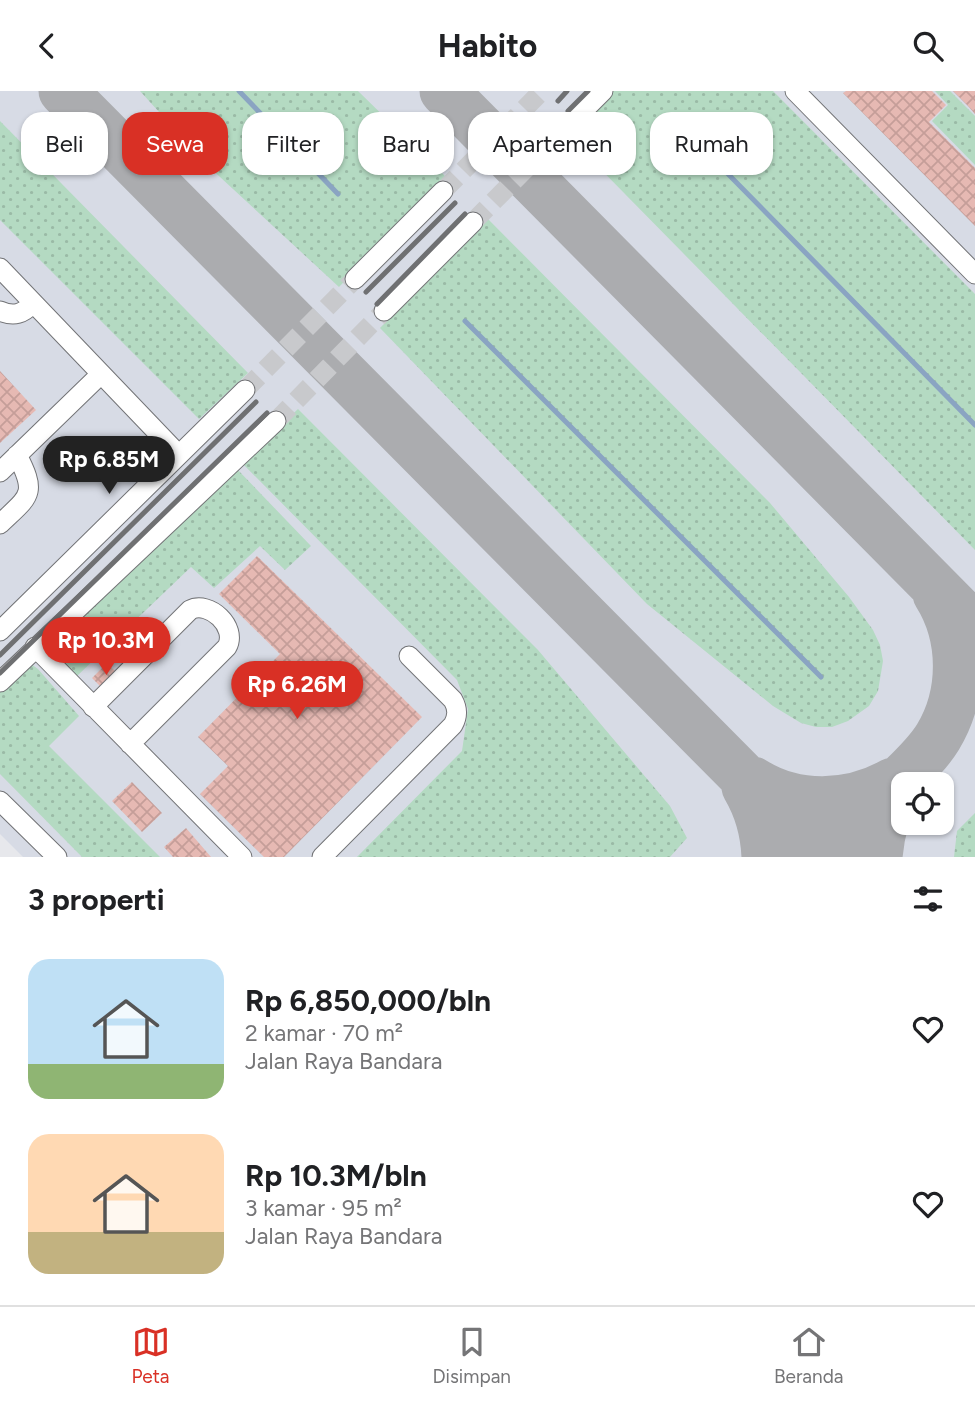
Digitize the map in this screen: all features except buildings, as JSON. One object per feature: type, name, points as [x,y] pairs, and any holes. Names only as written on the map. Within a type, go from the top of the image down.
[{"type":"street","points":[[582,112],[603,91]]},
{"type":"street","points":[[794,91],[975,274]]},
{"type":"street","points":[[355,279],[443,191]]},
{"type":"street","points":[[384,311],[473,222]]},
{"type":"street","points":[[0,268],[179,455]]},
{"type":"street","points":[[0,311],[9,315],[21,313],[33,303]]},
{"type":"street","points":[[0,472],[100,374]]},
{"type":"street","points":[[0,631],[245,390]]},
{"type":"street","points":[[0,682],[276,421]]},
{"type":"street","points":[[0,524],[26,499],[30,489],[29,477],[17,455]]},
{"type":"street","points":[[93,707],[190,610],[200,607],[211,610],[230,632],[228,647],[130,744]]},
{"type":"street","points":[[35,647],[243,857]]},
{"type":"street","points":[[322,857],[457,718],[457,708],[453,700],[409,656]]},
{"type":"street","points":[[0,801],[57,857]]},
{"type":"shaded area","points":[[0,91],[975,91],[975,857],[23,857],[0,834]]},
{"type":"green space","points":[[140,91],[358,91],[379,112],[358,112],[358,175],[446,177],[339,287],[218,175],[228,175],[228,112],[159,112]]},
{"type":"green space","points":[[610,91],[773,91],[975,294],[975,550],[606,175],[636,175],[636,112],[589,112]]},
{"type":"green space","points":[[935,91],[950,91],[975,116],[975,165],[932,121],[948,105]]},
{"type":"green space","points":[[0,121],[21,142],[21,175],[53,175],[248,373],[199,419],[0,220]]},
{"type":"green space","points":[[488,219],[770,503],[849,597],[873,630],[883,661],[878,691],[869,706],[848,721],[832,727],[816,727],[801,723],[773,706],[647,604],[380,328]]},
{"type":"green space","points":[[298,409],[538,650],[670,806],[687,838],[670,857],[357,857],[462,751],[468,709],[457,680],[242,463]]},
{"type":"green space","points":[[236,468],[311,546],[285,570],[260,546],[214,588],[191,567],[77,676],[48,645]]},
{"type":"green space","points":[[31,664],[79,716],[49,746],[160,857],[82,857],[0,774],[0,686]]},
{"type":"green space","points":[[975,813],[975,857],[954,857],[957,831]]},
{"type":"waterway","points":[[239,91],[338,194]]},
{"type":"waterway","points":[[729,175],[975,425]]},
{"type":"waterway","points":[[465,321],[821,677]]},
{"type":"taxiway","points":[[63,91],[823,857]]},
{"type":"taxiway","points":[[444,91],[975,627]]},
{"type":"taxiway","points":[[822,857],[924,756],[947,720],[956,684],[956,647],[946,611],[937,594]]},
{"type":"taxiway","points":[[753,781],[787,796],[823,801],[859,796],[891,783]]},
{"type":"taxiway","points":[[746,787],[761,821],[766,857]]},
{"type":"taxiway","points":[[878,857],[884,821],[891,804]]},
{"type":"tunnel","points":[[443,191],[542,91]]},
{"type":"tunnel","points":[[473,222],[520,175]]},
{"type":"tunnel","points":[[245,390],[355,279]]},
{"type":"tunnel","points":[[276,421],[384,311]]},
{"type":"railway","points":[[558,101],[567,91]]},
{"type":"railway","points":[[568,111],[588,91]]},
{"type":"railway","points":[[366,292],[455,203]]},
{"type":"railway","points":[[377,304],[465,214]]},
{"type":"railway","points":[[0,655],[256,402]]},
{"type":"railway","points":[[0,673],[267,413]]}]
